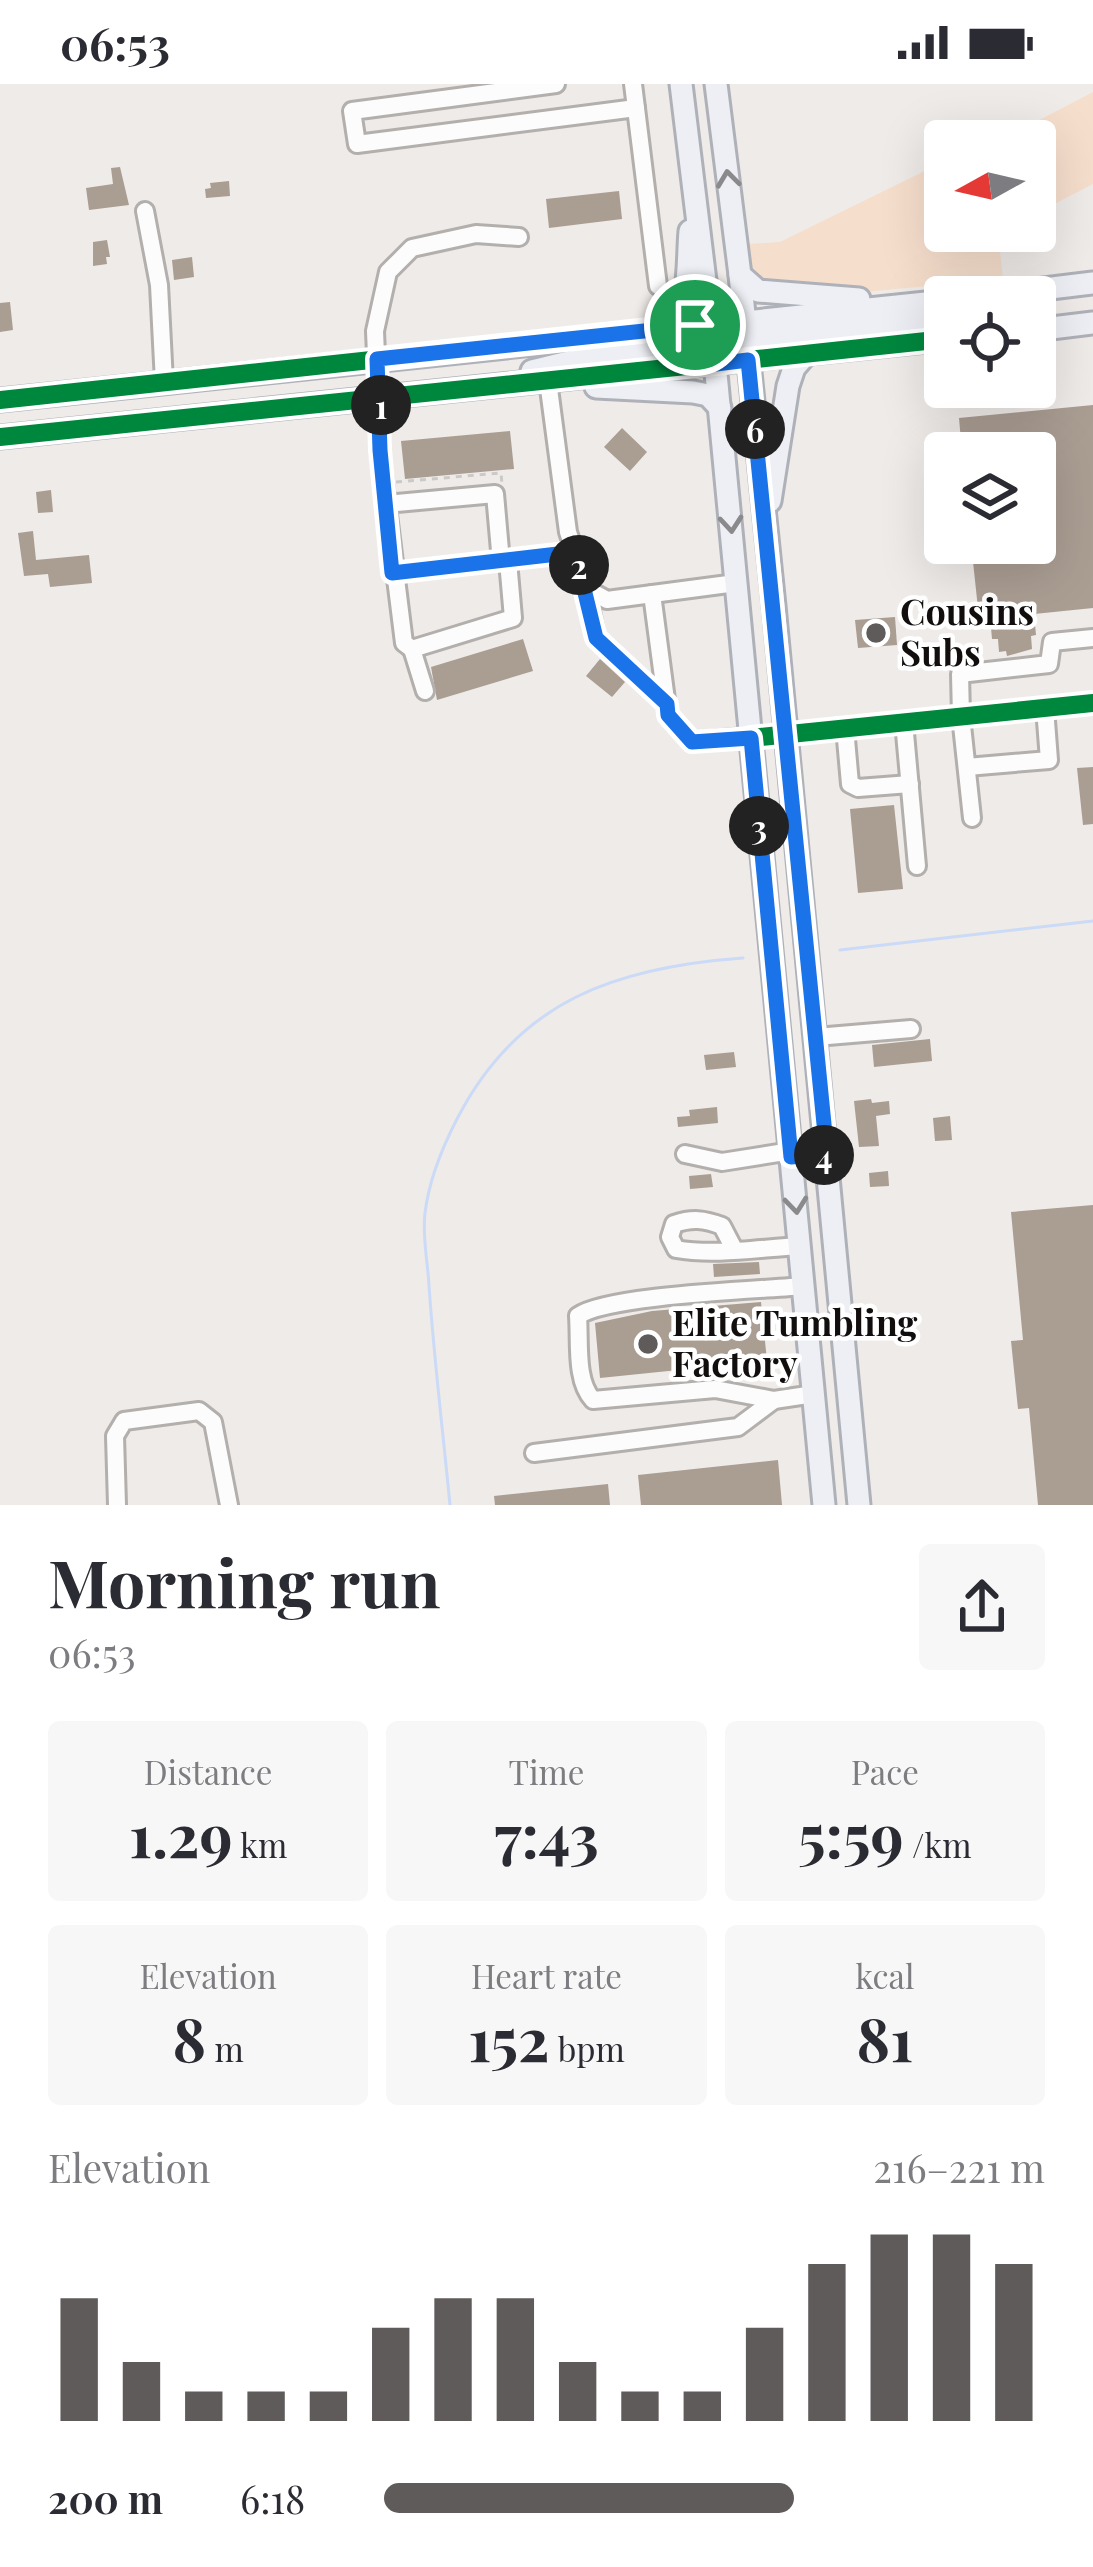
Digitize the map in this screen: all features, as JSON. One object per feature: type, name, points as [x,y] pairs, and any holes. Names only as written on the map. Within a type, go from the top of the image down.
[{"type":"main road","points":[[681,84],[720,408],[824,1505]]},
{"type":"main road","points":[[716,84],[787,734],[859,1505]]},
{"type":"main road","points":[[668,328],[681,316],[685,301],[693,183]]},
{"type":"main road","points":[[740,274],[749,286],[772,294],[856,299],[914,294],[924,298]]},
{"type":"main road","points":[[1056,328],[1087,324],[1085,284]]},
{"type":"main road","points":[[440,392],[585,358],[892,325],[924,312]]},
{"type":"main road","points":[[0,400],[668,328],[713,343]]},
{"type":"main road","points":[[548,386],[713,343],[746,341],[806,354],[924,341]]},
{"type":"main road","points":[[765,531],[788,386],[806,354]]},
{"type":"main road","points":[[0,437],[482,388],[591,386],[693,392],[708,395],[720,408]]},
{"type":"main road","points":[[791,1154],[827,1154]]},
{"type":"street","points":[[556,84],[352,111],[357,144],[636,107]]},
{"type":"street","points":[[633,84],[658,286]]},
{"type":"street","points":[[145,211],[159,286],[164,382]]},
{"type":"street","points":[[425,691],[412,649],[400,637],[375,331],[388,272],[412,248],[476,234],[519,237]]},
{"type":"street","points":[[548,386],[558,474],[596,638],[667,704]]},
{"type":"street","points":[[386,504],[495,494],[513,618],[412,649]]},
{"type":"street","points":[[392,573],[575,552]]},
{"type":"street","points":[[586,589],[607,600],[736,583]]},
{"type":"street","points":[[652,594],[668,715],[692,742],[1093,703]]},
{"type":"street","points":[[972,818],[960,674],[1049,664],[1052,642],[1093,638]]},
{"type":"street","points":[[967,767],[1049,760],[1045,708]]},
{"type":"street","points":[[904,722],[916,866]]},
{"type":"street","points":[[845,728],[850,784],[858,788],[910,784]]},
{"type":"street","points":[[816,1037],[911,1029]]},
{"type":"street","points":[[685,1154],[722,1162],[791,1154]]},
{"type":"street","points":[[734,1250],[800,1246]]},
{"type":"street","points":[[804,1286],[596,1306],[578,1316],[582,1381],[593,1400],[715,1389],[774,1400],[814,1394]]},
{"type":"street","points":[[534,1453],[738,1427],[774,1400]]},
{"type":"street","points":[[117,1505],[115,1436],[119,1426],[124,1421],[199,1411],[213,1422],[229,1505]]},
{"type":"path","points":[[391,467],[392,483],[500,472],[502,489],[495,494]]},
{"type":"shaded area","points":[[1093,92],[1093,184],[1056,203],[1056,120],[1039,120]]},
{"type":"shaded area","points":[[924,171],[924,252],[1000,252],[1003,276],[924,276],[924,286],[864,292],[767,289],[752,276],[748,244],[780,242]]},
{"type":"building","points":[[120,167],[129,205],[89,210],[86,188],[113,184],[111,168]]},
{"type":"building","points":[[229,181],[230,196],[206,198],[210,183]]},
{"type":"building","points":[[619,191],[622,219],[549,228],[546,199]]},
{"type":"building","points":[[107,240],[107,264],[93,266],[93,242]]},
{"type":"building","points":[[192,257],[194,277],[174,280],[172,260]]},
{"type":"building","points":[[10,302],[13,330],[0,332],[0,303]]},
{"type":"building","points":[[1093,405],[1093,608],[1034,614],[1032,649],[1007,656],[1006,651],[999,652],[998,639],[992,639],[990,617],[979,618],[973,564],[1056,564],[1056,432],[960,432],[959,418]]},
{"type":"building","points":[[622,428],[647,452],[630,471],[604,447]]},
{"type":"building","points":[[510,431],[514,469],[405,479],[401,441]]},
{"type":"building","points":[[51,490],[53,512],[38,513],[36,492]]},
{"type":"building","points":[[33,531],[36,560],[89,555],[92,583],[50,587],[48,574],[24,576],[18,533]]},
{"type":"building","name":"Cousins Subs","points":[[895,617],[897,645],[858,648],[855,620]]},
{"type":"building","points":[[523,639],[533,671],[437,700],[431,667]]},
{"type":"building","points":[[600,659],[625,682],[612,697],[586,676]]},
{"type":"building","points":[[1093,767],[1093,824],[1083,825],[1077,768]]},
{"type":"building","points":[[894,805],[903,889],[858,893],[850,809]]},
{"type":"building","points":[[930,1039],[932,1061],[874,1067],[872,1045]]},
{"type":"building","points":[[734,1052],[736,1067],[706,1070],[704,1055]]},
{"type":"building","points":[[871,1099],[872,1103],[889,1101],[890,1114],[876,1116],[879,1146],[859,1147],[854,1101]]},
{"type":"building","points":[[717,1107],[718,1123],[678,1127],[677,1117],[690,1116],[689,1110]]},
{"type":"building","points":[[950,1116],[952,1140],[935,1141],[933,1118]]},
{"type":"building","points":[[888,1171],[889,1186],[870,1187],[869,1173]]},
{"type":"building","points":[[711,1174],[713,1187],[690,1189],[689,1176]]},
{"type":"building","points":[[1093,1205],[1093,1505],[1038,1505],[1029,1408],[1018,1409],[1011,1341],[1023,1340],[1011,1212]]},
{"type":"building","points":[[759,1262],[760,1274],[714,1277],[713,1264]]},
{"type":"building","points":[[761,1302],[767,1361],[600,1378],[595,1323],[652,1311]]},
{"type":"building","points":[[778,1460],[782,1505],[641,1505],[638,1475]]},
{"type":"building","points":[[608,1484],[610,1505],[495,1505],[494,1496]]},
{"type":"waterway","points":[[840,950],[1093,921]]},
{"type":"waterway","points":[[450,1505],[424,1222],[433,1176],[457,1119],[510,1045],[541,1018],[576,997],[654,970],[743,958]]},
{"type":"cycle path","points":[[0,400],[668,328]]},
{"type":"cycle path","points":[[748,360],[924,341]]},
{"type":"cycle path","points":[[0,437],[715,363]]},
{"type":"cycle path","points":[[751,738],[1093,703]]},
{"type":"place","name":"Cousins Subs","points":[[876,633]]},
{"type":"place","name":"Elite Tumbling Factory","points":[[648,1344]]},
{"type":"route","points":[[711,324],[716,364],[748,360],[827,1154],[791,1157],[751,738],[692,742],[668,715],[667,704],[596,638],[575,552],[392,573],[377,359],[695,325],[711,324]]}]
